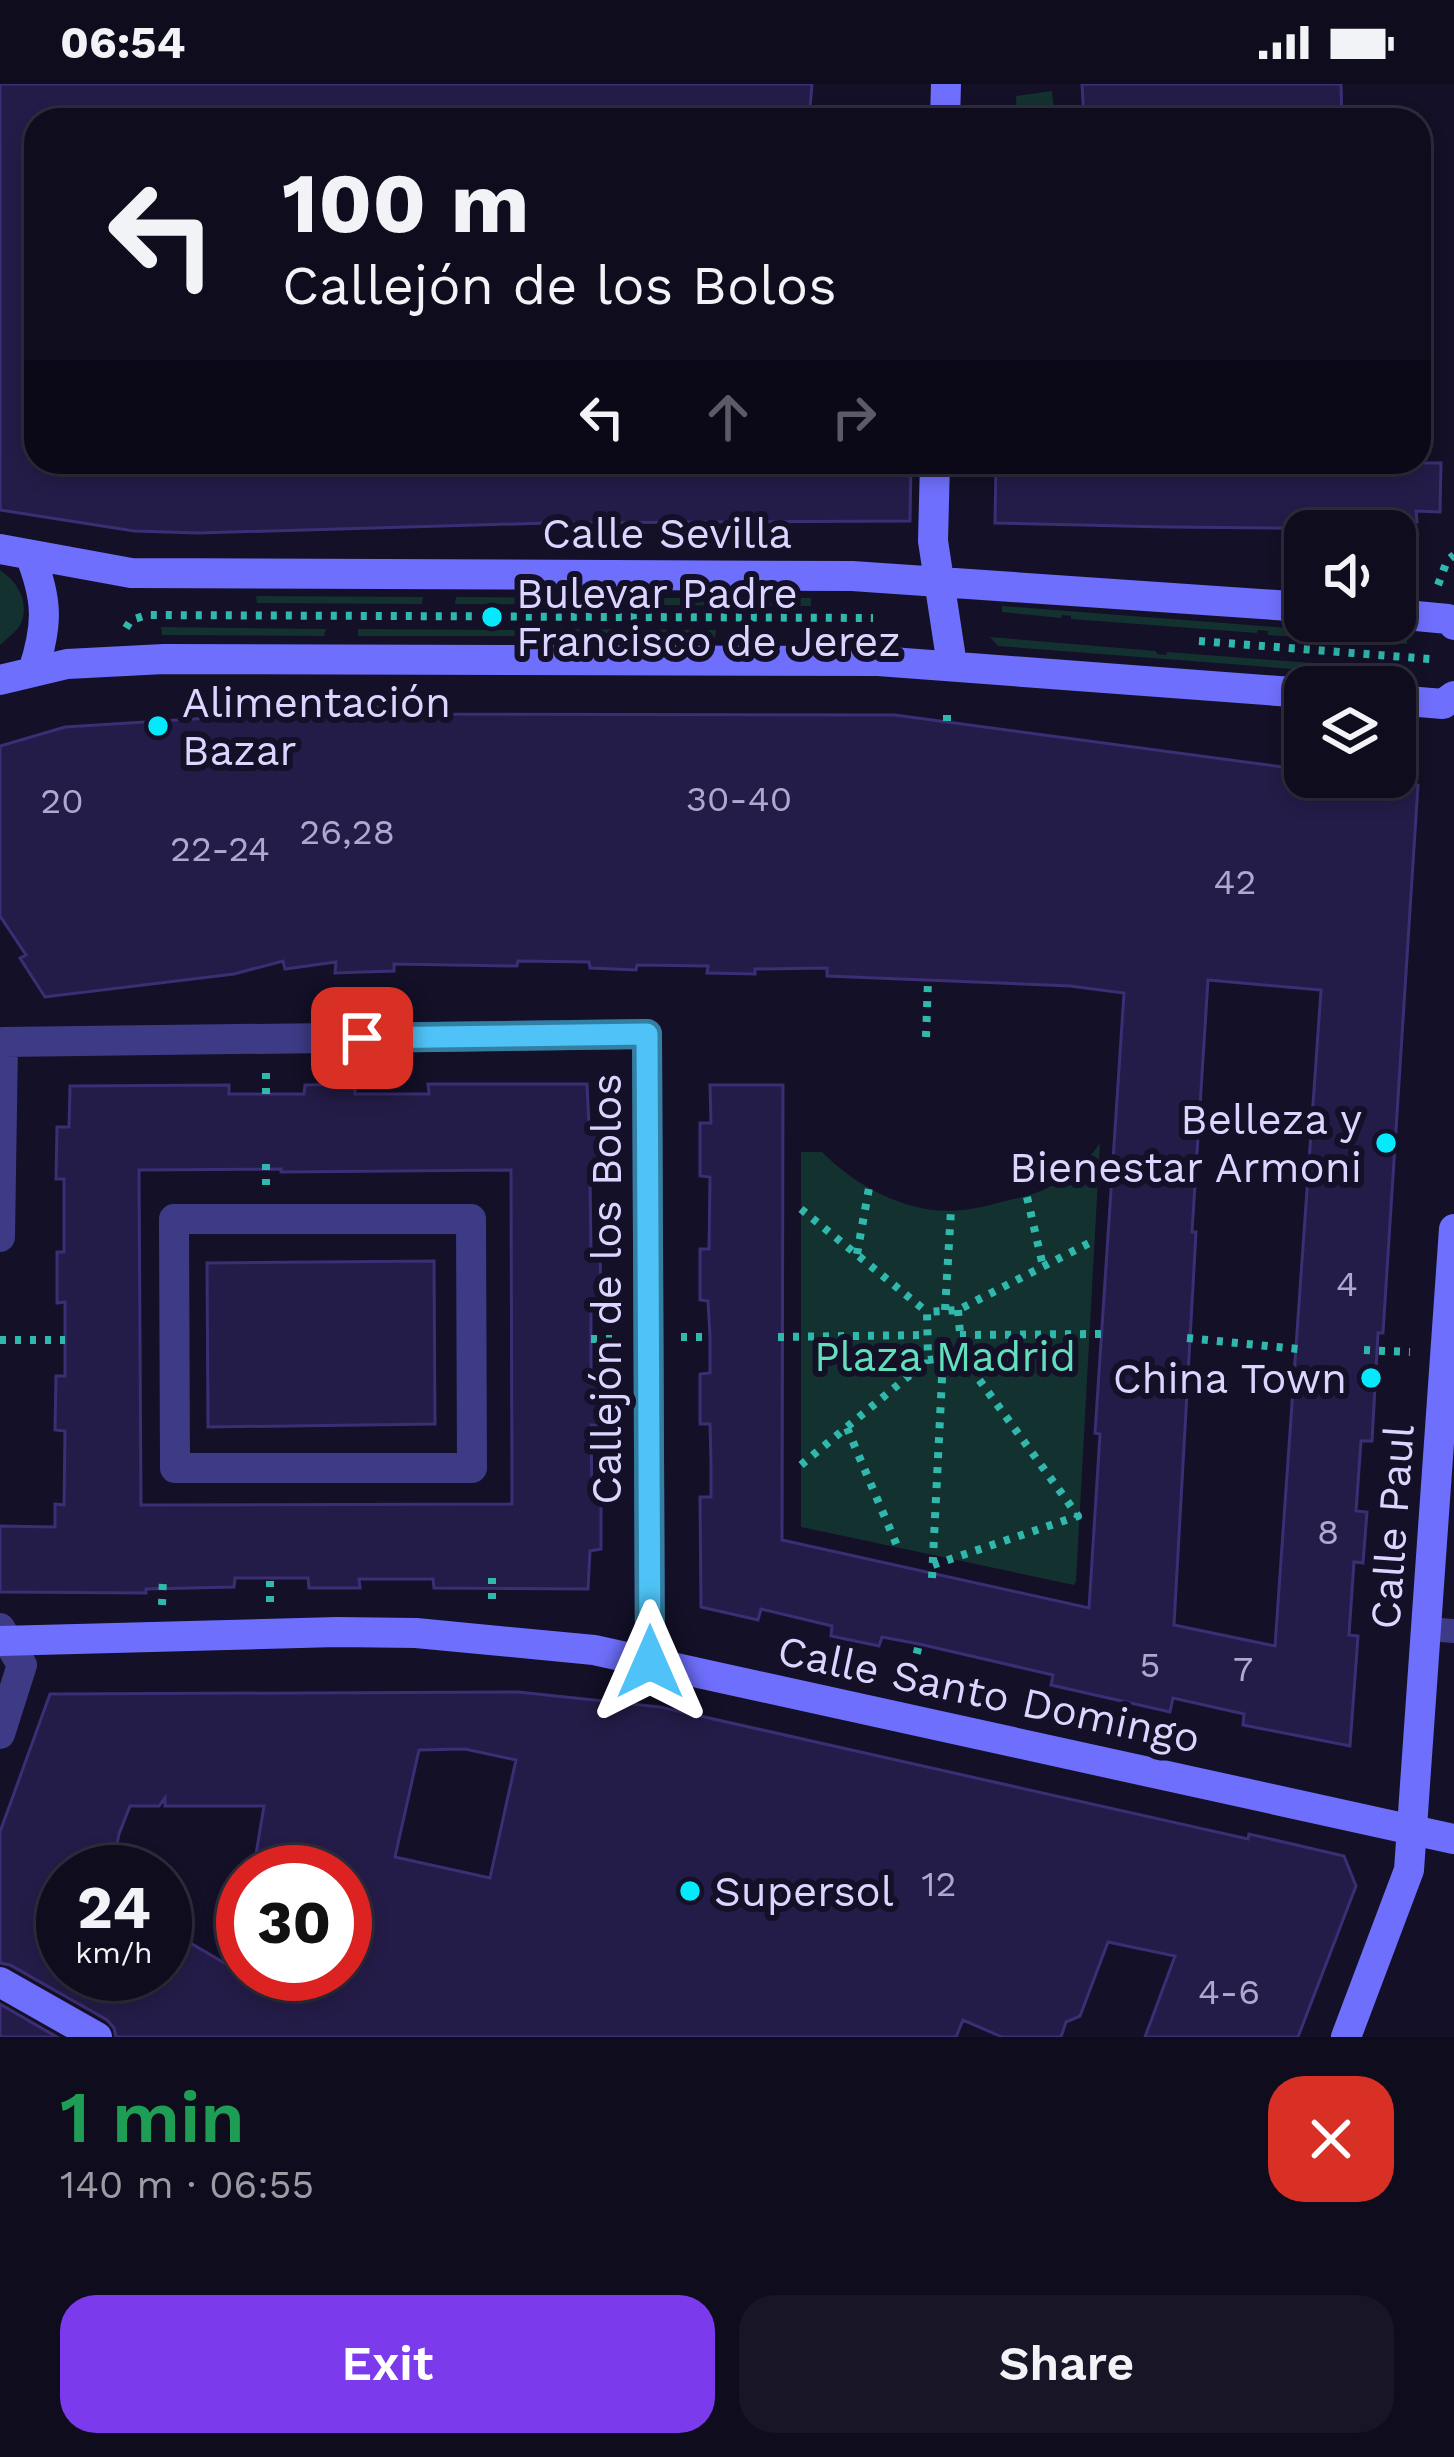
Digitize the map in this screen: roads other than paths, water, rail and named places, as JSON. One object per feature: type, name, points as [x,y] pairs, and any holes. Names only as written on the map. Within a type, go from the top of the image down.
[{"type":"street","points":[[935,474],[933,541],[952,665]]},
{"type":"street","name":"Calle Sevilla","points":[[15,552],[131,573],[827,575],[1284,606]]},
{"type":"street","name":"Calle Sevilla","points":[[15,552],[41,583],[46,616],[33,671]]},
{"type":"street","points":[[1416,616],[1448,619],[1454,625]]},
{"type":"street","points":[[0,680],[67,664],[164,658],[878,661],[1284,691]]},
{"type":"street","points":[[1416,702],[1442,704],[1454,696]]},
{"type":"street","name":"Callejón de los Bolos","points":[[0,1237],[3,1042],[647,1034],[650,1662]]},
{"type":"street","points":[[174,1219],[471,1219],[472,1468],[175,1468],[174,1219]]},
{"type":"street","name":"Calle Paul","points":[[1346,2037],[1409,1870],[1441,1630],[1454,1229]]},
{"type":"street","name":"Calle Santo Domingo","points":[[2,1636],[416,1633],[594,1651],[1454,1839]]},
{"type":"street","points":[[0,1734],[22,1665],[2,1636]]},
{"type":"street","points":[[0,1982],[97,2037]]},
{"type":"place","name":"Bulevar Padre Francisco de Jerez","points":[[492,617]]},
{"type":"place","name":"Alimentación Bazar","points":[[158,726]]},
{"type":"place","name":"Belleza y Bienestar Armoni","points":[[1386,1143]]},
{"type":"place","name":"China Town","points":[[1371,1378]]},
{"type":"place","name":"Supersol","points":[[690,1891]]},
{"type":"park label","name":"Plaza Madrid","points":[[945,1356]]}]
